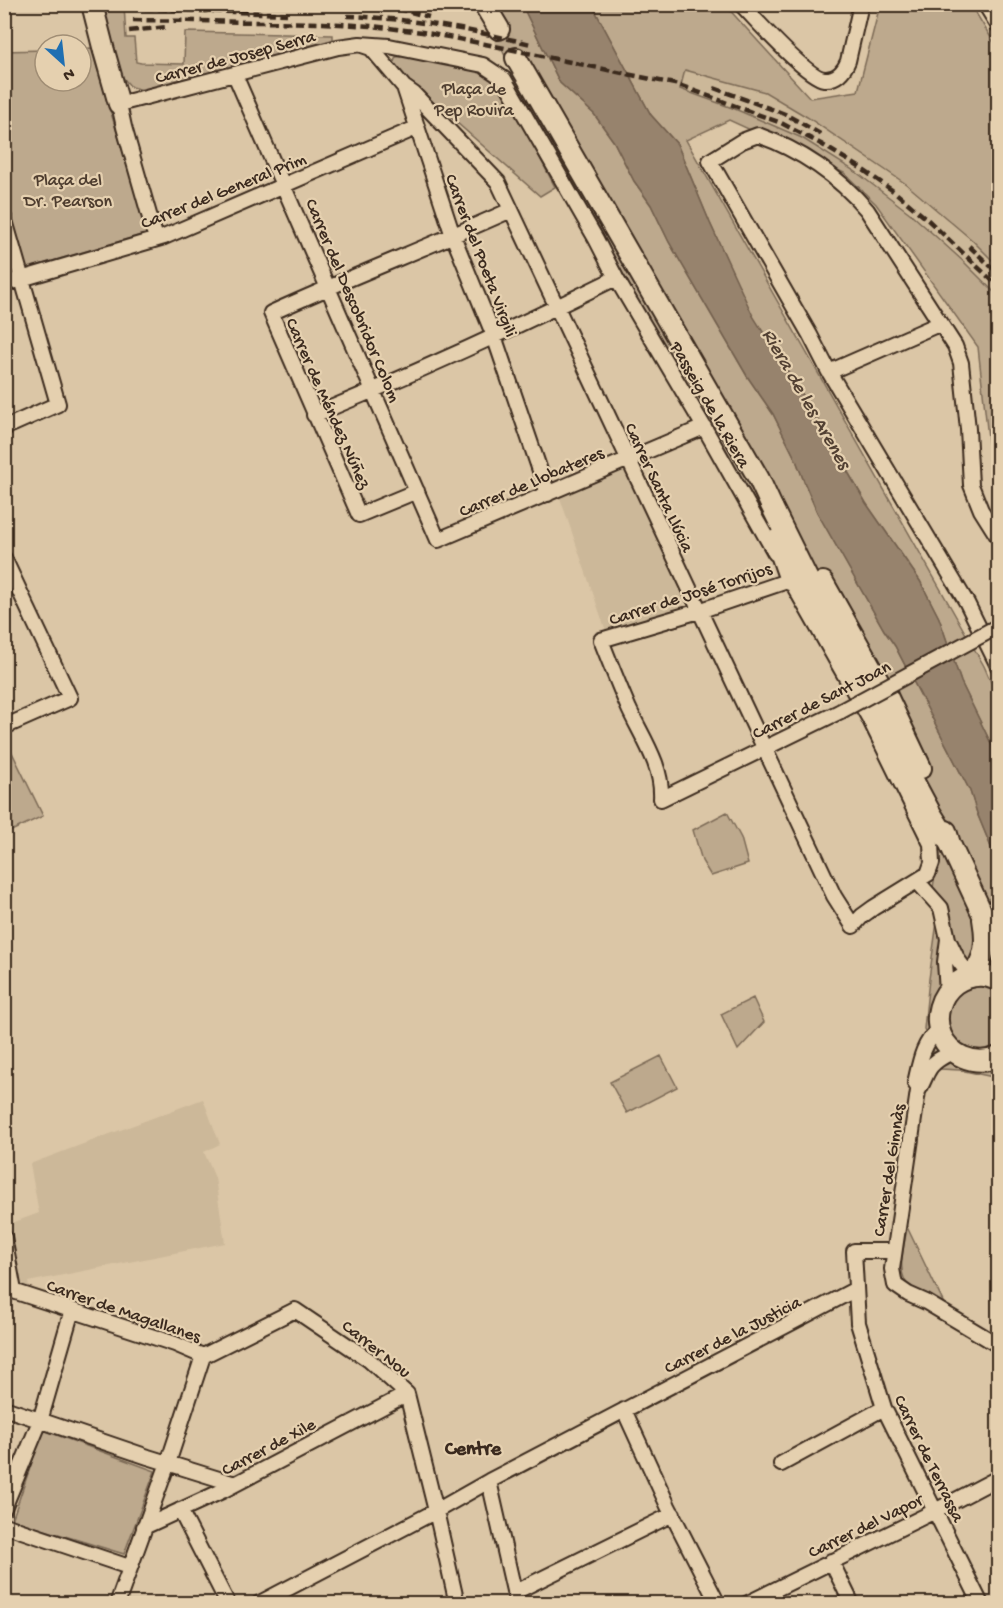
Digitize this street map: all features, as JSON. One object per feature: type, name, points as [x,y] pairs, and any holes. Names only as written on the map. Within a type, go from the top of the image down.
[{"type":"main road","points":[[92,4],[119,104]]},
{"type":"main road","points":[[484,4],[499,29]]},
{"type":"main road","points":[[516,58],[759,479],[836,636],[930,812],[950,844],[982,913],[999,939]]},
{"type":"main road","points":[[704,385],[741,474],[779,545],[790,580]]},
{"type":"main road","points":[[971,977],[978,967],[986,945],[982,913]]},
{"type":"main road","points":[[999,980],[986,976],[971,977],[958,982],[942,998],[938,1011],[939,1029],[944,1042],[953,1052],[971,1060],[989,1059],[999,1069]]},
{"type":"street","points":[[741,4],[809,72],[824,79],[838,75],[848,61],[861,4]]},
{"type":"street","points":[[985,4],[999,25]]},
{"type":"street","name":"Carrer de Josep Serra","points":[[119,104],[338,47],[360,44]]},
{"type":"street","name":"Carrer del Poeta Virgili","points":[[360,44],[371,48],[404,87],[453,236],[494,336],[548,494]]},
{"type":"street","name":"Passeig de la Riera","points":[[360,44],[386,46],[483,64],[504,79],[869,717],[931,844],[932,863],[928,874],[917,881]]},
{"type":"street","name":"Carrer del Descobridor Colom","points":[[235,75],[438,540]]},
{"type":"street","name":"Carrer Santa Llúcia","points":[[404,87],[414,94],[498,182],[834,896],[853,926],[873,908],[917,881]]},
{"type":"street","points":[[119,104],[156,238]]},
{"type":"street","name":"Carrer del General Prim","points":[[4,284],[164,237],[416,128]]},
{"type":"street","points":[[999,537],[981,510],[970,485],[968,429],[961,363],[955,346],[867,210],[853,194],[820,167],[802,155],[758,135],[742,141],[710,161],[829,372],[967,603],[999,666]]},
{"type":"street","points":[[328,287],[511,210]]},
{"type":"street","points":[[4,217],[58,405],[4,428]]},
{"type":"street","points":[[314,415],[558,307],[616,278]]},
{"type":"street","name":"Carrer de Méndez Núñez","points":[[328,287],[271,314],[314,415],[359,515],[417,491]]},
{"type":"street","points":[[829,372],[940,323]]},
{"type":"street","name":"Carrer de Llobateres","points":[[438,540],[704,427]]},
{"type":"street","points":[[4,558],[70,698],[5,726]]},
{"type":"street","name":"Carrer de José Torrijos","points":[[661,799],[662,788],[656,764],[612,671],[601,640],[790,580]]},
{"type":"street","name":"Carrer de Sant Joan","points":[[661,799],[841,711],[997,628]]},
{"type":"street","points":[[917,881],[941,908],[948,939],[958,960],[971,977]]},
{"type":"street","points":[[947,992],[945,962],[948,939]]},
{"type":"street","name":"Carrer del Gimnàs","points":[[918,1091],[915,1083],[921,1056],[932,1035],[939,1029]]},
{"type":"street","name":"Carrer del Gimnàs","points":[[854,1251],[894,1251],[918,1091],[933,1064],[953,1052]]},
{"type":"street","points":[[4,1237],[9,1289]]},
{"type":"street","name":"Carrer de Terrassa","points":[[854,1251],[858,1323],[884,1408],[981,1604]]},
{"type":"street","points":[[894,1251],[892,1269],[895,1284],[908,1294],[926,1302],[999,1345]]},
{"type":"street","name":"Carrer de Magallanes","points":[[9,1289],[175,1344],[204,1356],[295,1310]]},
{"type":"street","name":"Carrer de la Justicia","points":[[258,1604],[856,1289]]},
{"type":"street","points":[[4,1508],[40,1421],[72,1310]]},
{"type":"street","name":"Carrer Nou","points":[[295,1310],[369,1360],[407,1394],[457,1604]]},
{"type":"street","points":[[117,1604],[204,1356]]},
{"type":"street","name":"Carrer de Xile","points":[[144,1527],[235,1484],[407,1394]]},
{"type":"street","points":[[4,1408],[235,1484]]},
{"type":"street","points":[[781,1464],[884,1408]]},
{"type":"street","points":[[624,1410],[718,1604]]},
{"type":"street","name":"Carrer del Vapor","points":[[746,1604],[999,1479]]},
{"type":"street","points":[[489,1481],[516,1598],[673,1514]]},
{"type":"street","points":[[180,1510],[228,1604]]},
{"type":"street","points":[[4,1526],[129,1567]]},
{"type":"street","points":[[831,1561],[852,1604]]},
{"type":"shaded area","points":[[522,5],[592,5],[651,115],[677,144],[753,316],[866,503],[920,581],[939,618],[961,682],[998,758],[998,864],[970,791],[895,646],[817,512],[796,460],[773,414],[747,376],[669,242],[651,205],[634,181],[614,142],[594,114],[560,83]]},
{"type":"shaded area","points":[[685,69],[765,92],[807,117],[906,184],[972,240],[998,266],[998,296],[911,214],[856,172],[802,138],[735,109],[680,89]]},
{"type":"shaded area","points":[[617,468],[629,472],[687,594],[682,606],[606,631],[558,492]]},
{"type":"shaded area","points":[[203,1099],[220,1144],[204,1152],[215,1178],[225,1243],[28,1282],[29,1287],[17,1280],[9,1224],[39,1213],[30,1164]]},
{"type":"green space","points":[[101,5],[124,5],[126,38],[134,38],[136,62],[141,63],[184,64],[185,32],[333,35],[333,43],[143,90],[131,87],[119,73]]},
{"type":"green space","points":[[476,5],[522,5],[560,83],[594,114],[614,142],[634,181],[651,205],[669,242],[747,376],[773,414],[796,460],[817,512],[895,646],[970,791],[998,864],[998,1078],[960,1070],[941,1069],[924,1029],[937,922],[946,906],[933,888],[936,849],[508,62],[486,17]]},
{"type":"green space","points":[[592,5],[725,5],[810,98],[858,91],[880,5],[971,5],[998,49],[998,266],[972,240],[906,184],[807,117],[765,92],[685,70],[680,89],[735,109],[802,138],[856,172],[911,214],[998,296],[998,499],[994,492],[978,347],[876,204],[844,173],[729,120],[686,140],[984,666],[998,698],[998,758],[961,682],[939,618],[920,581],[866,503],[807,402],[752,316],[677,144],[651,115]]},
{"type":"green space","name":"Plaça del Dr. Pearson","points":[[33,50],[33,93],[93,93],[93,54],[148,233],[25,269],[5,196],[4,51]]},
{"type":"green space","name":"Plaça de Pep Rovira","points":[[407,56],[478,69],[497,82],[505,91],[555,187],[540,196],[397,70],[393,64],[396,57]]},
{"type":"green space","points":[[4,736],[43,816],[5,834],[4,834]]},
{"type":"green space","points":[[727,812],[741,838],[748,864],[711,876],[702,861],[693,830]]},
{"type":"green space","points":[[753,998],[764,1022],[738,1050],[721,1014]]},
{"type":"green space","points":[[661,1056],[677,1087],[627,1113],[610,1082]]},
{"type":"green space","points":[[907,1227],[945,1306],[919,1293],[906,1282],[902,1259]]},
{"type":"green space","points":[[43,1430],[155,1471],[124,1554],[12,1520]]},
{"type":"tunnel","points":[[499,29],[516,58]]},
{"type":"railway","points":[[370,4],[429,17]]},
{"type":"railway","points":[[131,8],[287,14]]},
{"type":"railway","points":[[347,16],[393,19],[440,26],[531,44]]},
{"type":"railway","points":[[133,20],[372,26],[422,32],[490,45],[679,85],[781,123],[859,167],[896,193],[928,220],[998,286]]},
{"type":"railway","points":[[129,31],[168,27]]},
{"type":"railway","points":[[714,88],[785,114],[824,136]]},
{"type":"railway","points":[[969,246],[998,273]]},
{"type":"district","name":"Centre","points":[[473,1447]]},
{"type":"water label","name":"Riera de les Arenes","points":[[808,398]]}]
